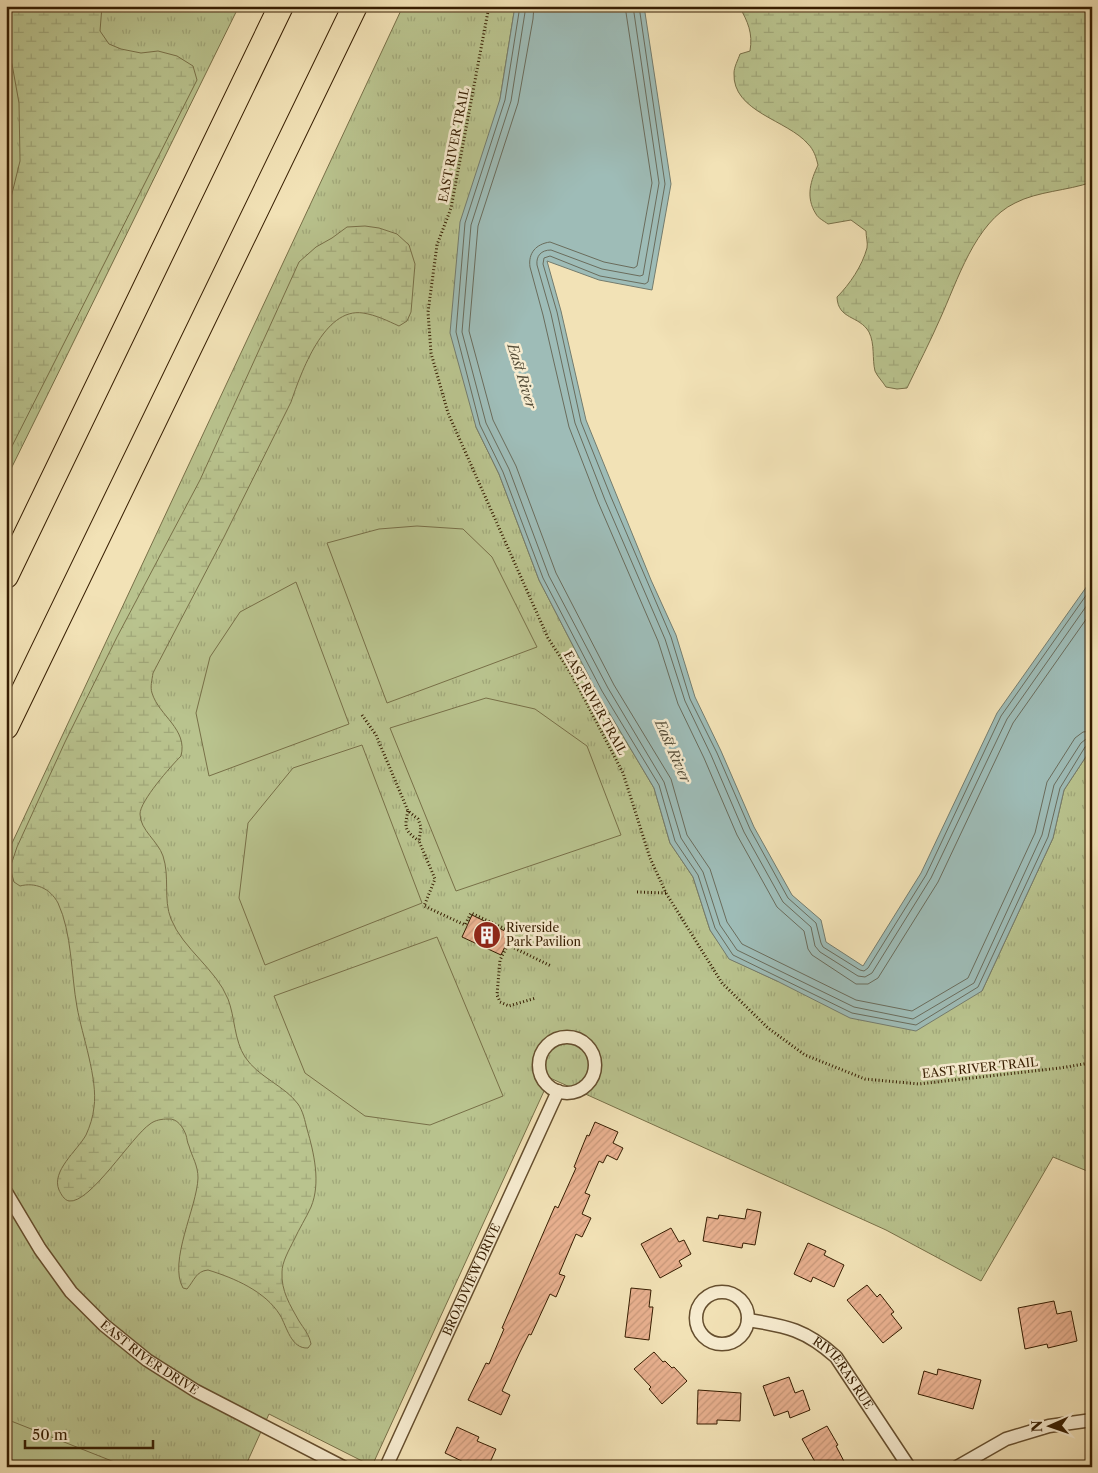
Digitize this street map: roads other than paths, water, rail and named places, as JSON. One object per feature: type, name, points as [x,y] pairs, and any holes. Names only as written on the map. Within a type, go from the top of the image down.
[{"type":"highway","points":[[6,576],[281,6]]},
{"type":"highway","points":[[6,727],[355,6]]},
{"type":"street","points":[[570,1037],[586,1045],[592,1052],[594,1071],[591,1079],[576,1091],[567,1093],[558,1091],[544,1080],[540,1072],[539,1063],[541,1055],[552,1041],[570,1037]]},
{"type":"street","name":"BROADVIEW DRIVE","points":[[386,1467],[558,1091]]},
{"type":"street","name":"EAST RIVER DRIVE","points":[[6,1192],[40,1249],[71,1292],[104,1325],[139,1354],[196,1391],[343,1467]]},
{"type":"street","points":[[713,1293],[730,1293],[744,1303],[748,1320],[742,1336],[727,1344],[718,1344],[710,1342],[698,1329],[696,1312],[700,1304],[713,1293]]},
{"type":"street","name":"RIVIERAS RUE","points":[[748,1320],[800,1331],[820,1342],[836,1357],[908,1467]]},
{"type":"street","points":[[957,1467],[1006,1439],[1049,1426],[1092,1420]]},
{"type":"water","name":"East River","points":[[515,6],[644,6],[671,184],[652,290],[599,280],[547,261],[561,311],[586,420],[651,580],[676,635],[695,697],[754,827],[792,895],[821,920],[826,942],[863,966],[921,873],[997,713],[1092,579],[1092,742],[1089,752],[1064,790],[1053,838],[982,991],[916,1031],[850,1018],[729,959],[710,930],[693,877],[670,843],[654,788],[598,694],[539,580],[499,474],[476,427],[450,333],[460,222],[500,99]]},
{"type":"place","name":"Riverside Park Pavilion","points":[[487,935]]}]
